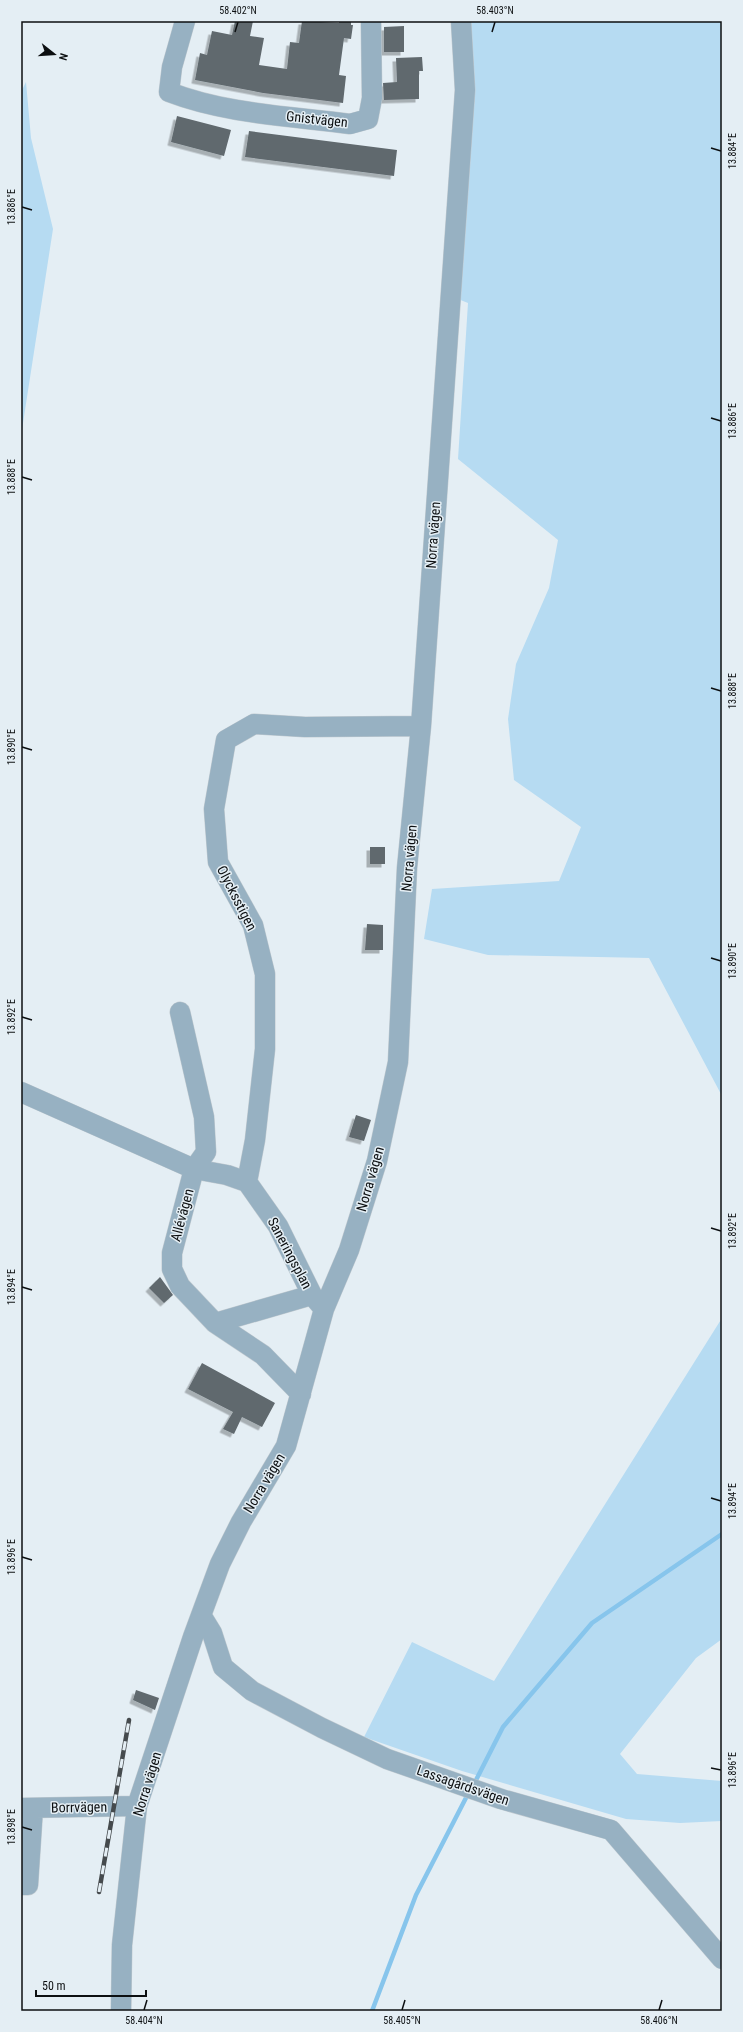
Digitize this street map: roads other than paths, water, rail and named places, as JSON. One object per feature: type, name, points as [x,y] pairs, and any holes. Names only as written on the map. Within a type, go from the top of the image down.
[{"type":"street","name":"Gnistvägen","points":[[185,21],[172,66],[169,92],[187,99],[234,110],[350,124],[368,119],[372,98],[370,21]]},
{"type":"street","name":"Norra vägen","points":[[121,2011],[123,1937],[137,1806],[201,1615],[220,1564],[241,1522],[286,1446],[301,1394],[318,1302],[349,1250],[377,1161],[398,1062],[407,868],[421,726],[465,90],[461,21]]},
{"type":"street","name":"Olycksstigen","points":[[247,1182],[255,1140],[266,1049],[265,974],[253,925],[218,862],[214,809],[226,740],[254,724],[305,727],[421,726]]},
{"type":"street","points":[[180,1012],[204,1117],[206,1152],[194,1169],[227,1175],[247,1182]]},
{"type":"street","name":"Allévägen","points":[[21,1092],[194,1169],[176,1232],[172,1253],[172,1269],[180,1286],[215,1323],[263,1355],[301,1394]]},
{"type":"street","name":"Saneringsplan","points":[[247,1182],[278,1226],[318,1302]]},
{"type":"street","points":[[215,1323],[318,1302]]},
{"type":"street","name":"Lassagårdsvägen","points":[[201,1615],[212,1633],[223,1667],[252,1691],[322,1728],[387,1759],[501,1799],[611,1830],[722,1959]]},
{"type":"street","name":"Borrvägen","points":[[27,1808],[137,1806]]},
{"type":"street","points":[[21,1885],[28,1885],[27,1808]]},
{"type":"waterway","points":[[474,1784],[503,1727],[592,1623],[722,1534]]},
{"type":"waterway","points":[[372,2011],[416,1895],[469,1792]]},
{"type":"railway","points":[[99,1892],[129,1720]]}]
